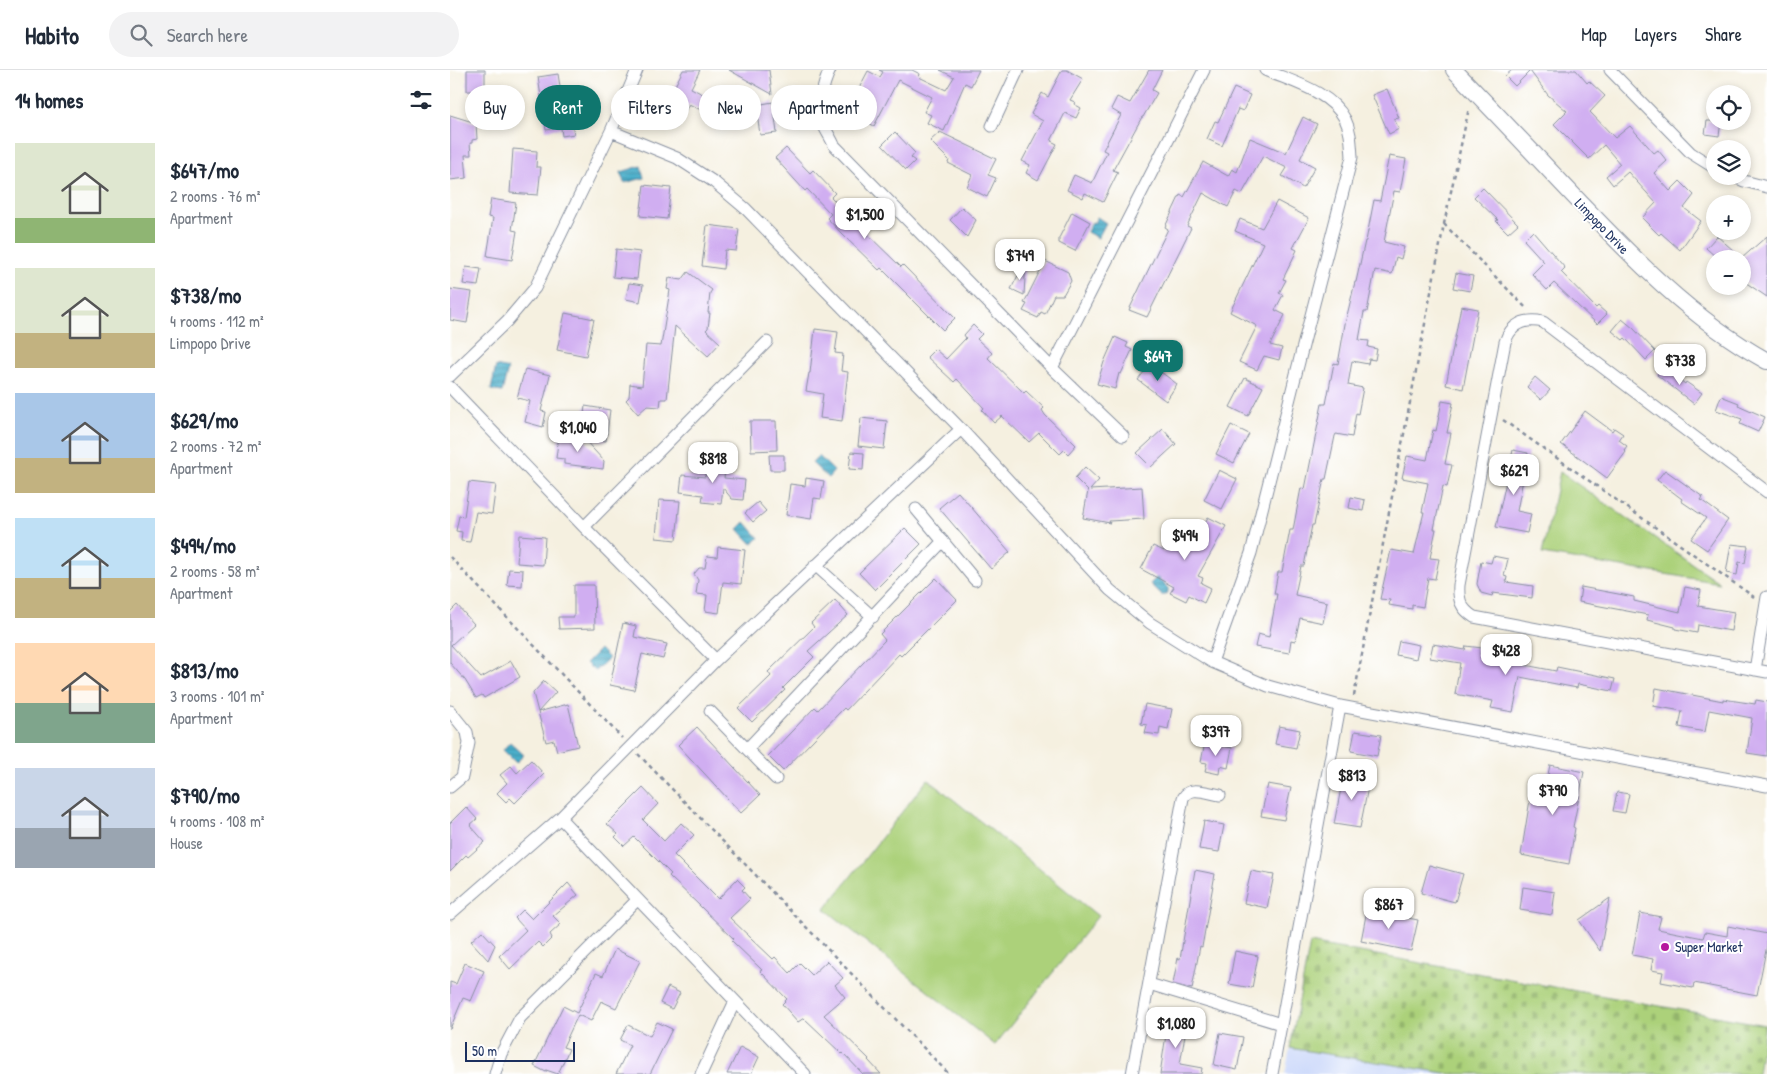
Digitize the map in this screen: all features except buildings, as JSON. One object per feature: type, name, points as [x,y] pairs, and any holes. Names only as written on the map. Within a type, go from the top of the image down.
[{"type":"street","points":[[630,85],[637,70]]},
{"type":"street","points":[[830,70],[825,80],[821,105],[822,122],[834,145],[1052,368],[1123,436]]},
{"type":"street","points":[[992,126],[1018,70]]},
{"type":"street","points":[[1052,368],[1204,70]]},
{"type":"street","points":[[1212,662],[1251,553],[1352,158],[1351,138],[1344,119],[1334,106],[1322,95],[1265,70]]},
{"type":"street","name":"Limpopo Drive","points":[[1454,70],[1621,247],[1682,303],[1744,349],[1767,361]]},
{"type":"street","points":[[1610,70],[1691,153],[1706,162]]},
{"type":"street","points":[[450,376],[507,321],[535,288],[611,130],[677,158],[714,182],[746,209],[960,429],[1110,590],[1150,623],[1212,662],[1268,686],[1346,706],[1767,786]]},
{"type":"street","points":[[1751,182],[1767,187]]},
{"type":"street","points":[[1766,601],[1761,671],[1474,617],[1466,612],[1461,605],[1458,595],[1491,412],[1507,336],[1514,326],[1519,323],[1531,320],[1543,322],[1767,492]]},
{"type":"street","points":[[584,527],[767,342]]},
{"type":"street","points":[[450,386],[584,527],[716,660]]},
{"type":"street","points":[[450,914],[560,818],[716,660],[960,429]]},
{"type":"street","points":[[916,509],[975,580]]},
{"type":"street","points":[[747,749],[943,541]]},
{"type":"street","points":[[815,565],[873,617]]},
{"type":"street","points":[[1272,1074],[1280,1024],[1346,706]]},
{"type":"street","points":[[450,711],[467,732],[469,743],[462,777],[450,787]]},
{"type":"street","points":[[710,711],[776,779]]},
{"type":"street","points":[[1132,1074],[1183,798],[1186,793],[1192,790],[1220,795]]},
{"type":"street","points":[[560,818],[805,1074]]},
{"type":"street","points":[[495,1074],[501,1054],[520,1018],[637,900]]},
{"type":"street","points":[[1149,984],[1280,1024]]},
{"type":"street","points":[[701,1074],[735,1001]]},
{"type":"path","points":[[1346,706],[1473,90]]},
{"type":"path","points":[[1444,224],[1538,321]]},
{"type":"path","points":[[1491,412],[1766,601]]},
{"type":"path","points":[[450,557],[631,747],[949,1074]]},
{"type":"shaded area","points":[[1290,1048],[1451,1074],[1285,1074]]},
{"type":"green space","points":[[1560,472],[1720,583],[1542,554]]},
{"type":"green space","points":[[928,779],[1098,916],[995,1045],[825,909]]},
{"type":"green space","points":[[1310,943],[1765,1025],[1758,1074],[1451,1074],[1290,1048]]},
{"type":"water","points":[[641,166],[644,178],[624,183],[621,172]]},
{"type":"water","points":[[1097,217],[1106,223],[1098,238],[1087,232]]},
{"type":"water","points":[[496,366],[508,369],[502,392],[491,390]]},
{"type":"water","points":[[819,456],[834,471],[828,478],[812,463]]},
{"type":"water","points":[[745,522],[759,538],[752,544],[738,529]]},
{"type":"water","points":[[1157,577],[1168,588],[1168,592],[1165,595],[1161,595],[1150,584]]},
{"type":"water","points":[[600,649],[609,658],[595,671],[586,663]]},
{"type":"water","points":[[510,742],[524,755],[516,763],[503,750]]},
{"type":"place","name":"Super Market","points":[[1665,947]]}]
